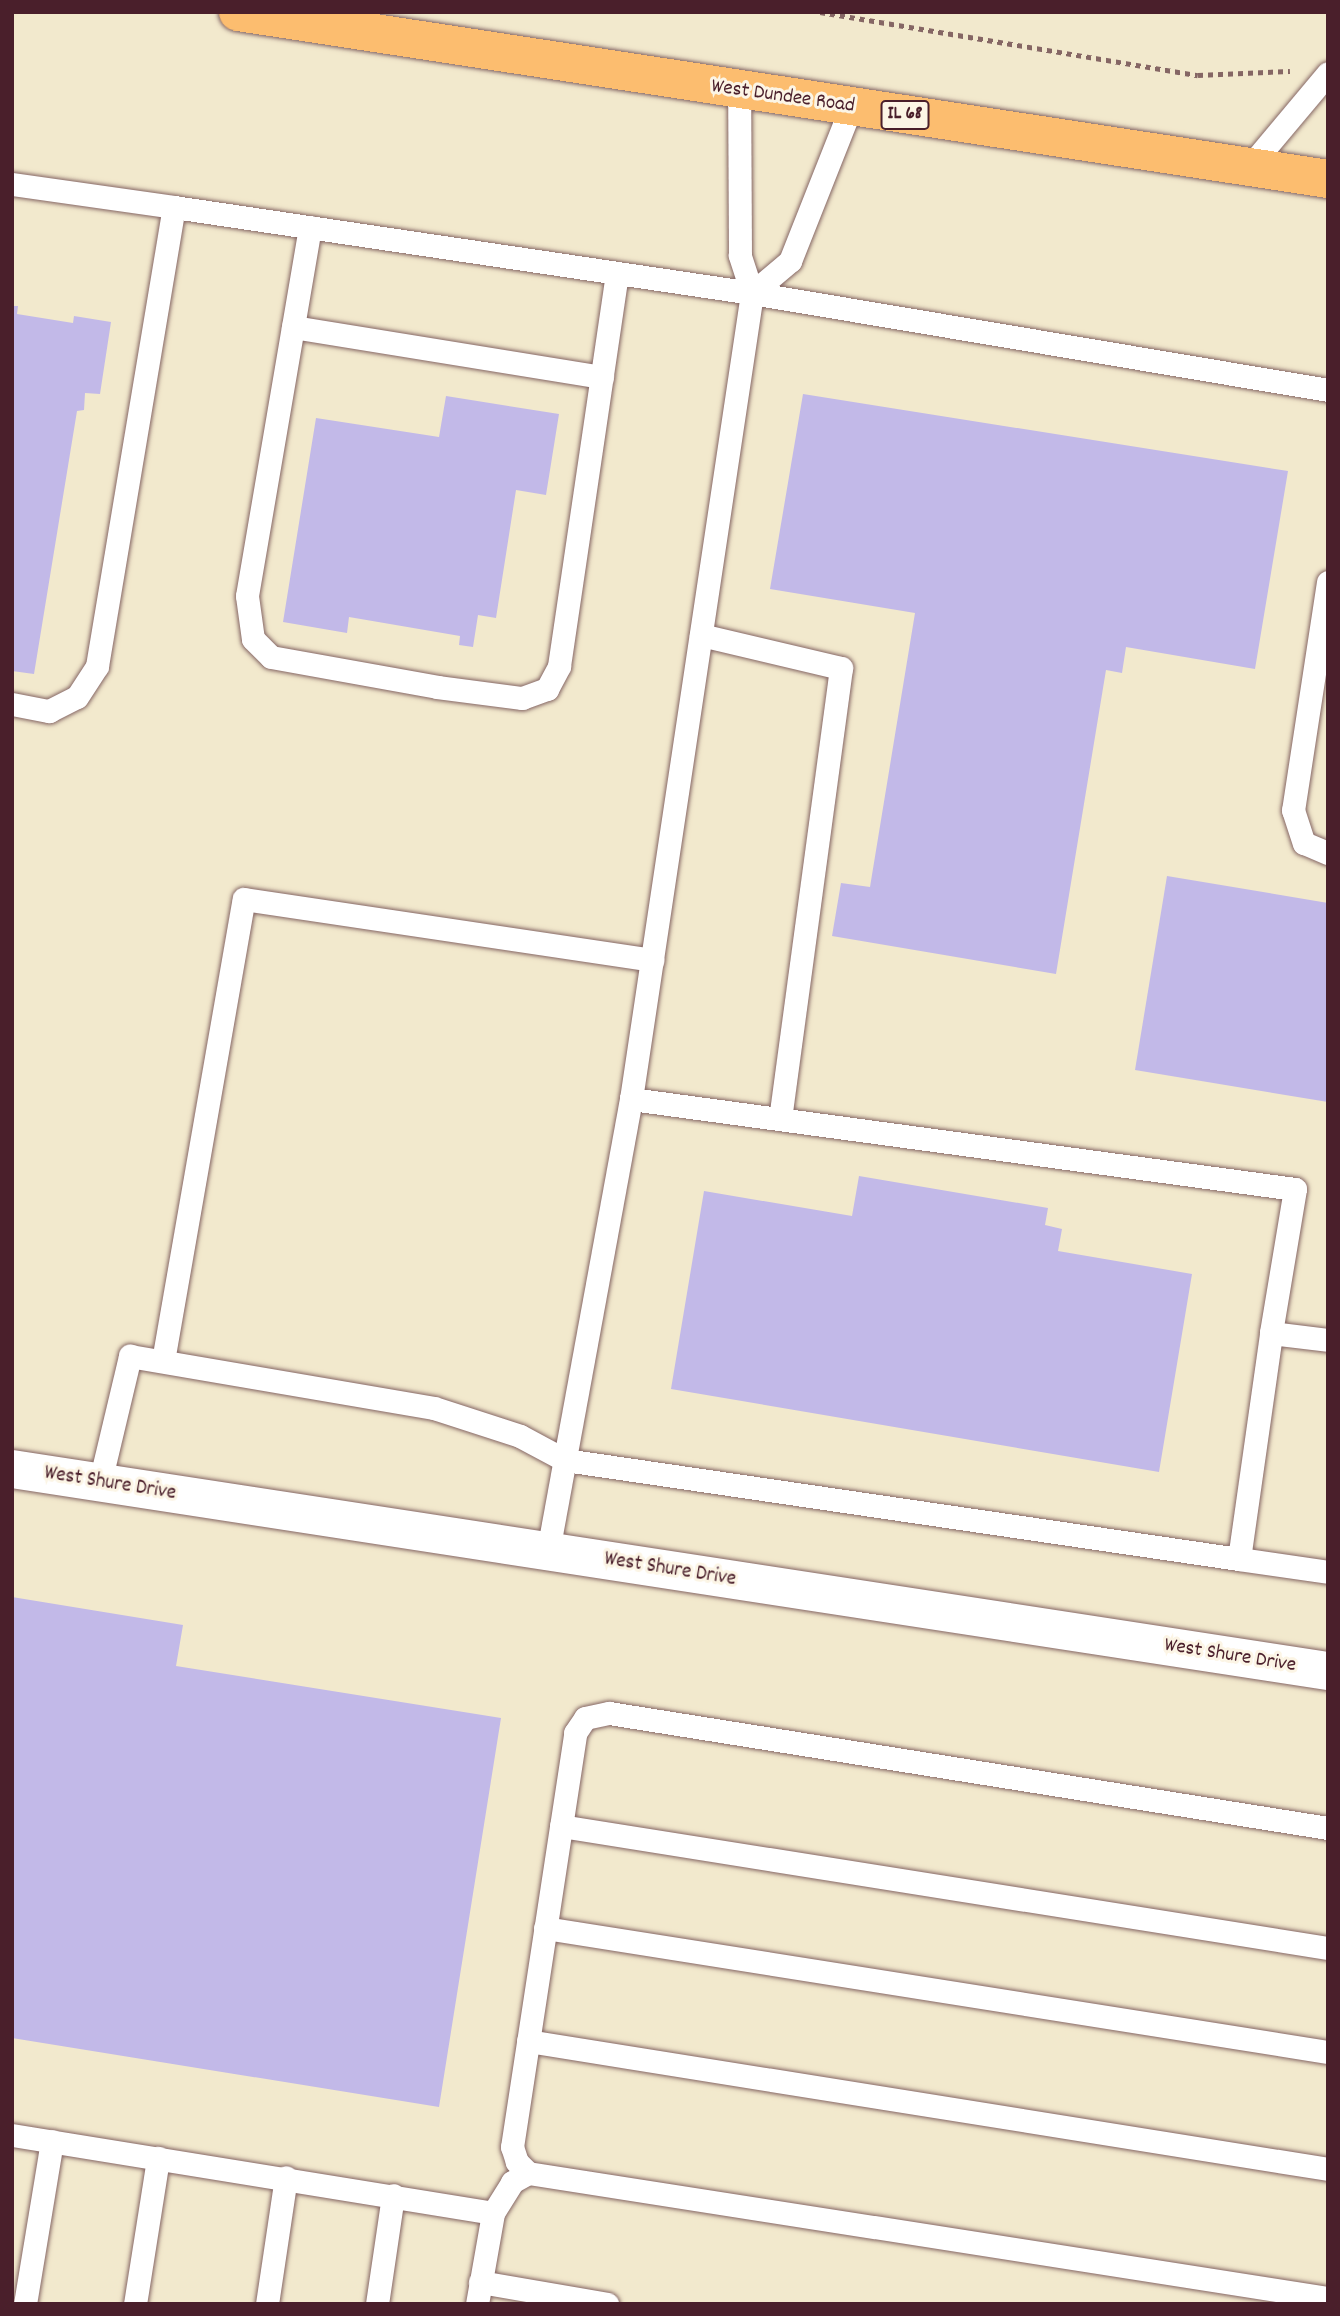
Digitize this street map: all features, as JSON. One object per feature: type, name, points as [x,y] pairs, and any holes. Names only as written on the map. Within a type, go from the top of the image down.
[{"type":"main road","name":"West Dundee Road","points":[[238,12],[739,91],[1328,179]]},
{"type":"main road","points":[[406,12],[482,51]]},
{"type":"street","name":"West Shure Drive","points":[[12,1469],[1328,1671]]},
{"type":"lane","points":[[1250,166],[1326,74]]},
{"type":"lane","points":[[548,1551],[631,1099],[752,293],[740,255],[739,91]]},
{"type":"lane","points":[[752,293],[790,261],[851,107]]},
{"type":"lane","points":[[12,184],[752,293],[1328,390]]},
{"type":"lane","points":[[12,704],[49,711],[77,697],[97,666],[174,207]]},
{"type":"lane","points":[[310,228],[247,596],[253,639],[271,657],[437,687],[522,698],[547,689],[559,666],[617,273]]},
{"type":"lane","points":[[293,327],[602,377]]},
{"type":"lane","points":[[1328,582],[1293,810],[1304,843],[1328,853]]},
{"type":"lane","points":[[701,635],[841,668],[780,1119]]},
{"type":"lane","points":[[163,1361],[244,899],[652,960]]},
{"type":"lane","points":[[631,1099],[1295,1189],[1271,1333],[1239,1559]]},
{"type":"lane","points":[[1271,1333],[1328,1340]]},
{"type":"lane","points":[[100,1482],[130,1356],[434,1408],[520,1436],[565,1461],[1328,1573]]},
{"type":"lane","points":[[1328,1828],[610,1713],[585,1717],[575,1733],[512,2147],[517,2162],[527,2173],[1328,2298]]},
{"type":"lane","points":[[561,1826],[1328,1948]]},
{"type":"lane","points":[[545,1928],[1328,2052]]},
{"type":"lane","points":[[528,2041],[1328,2169]]},
{"type":"lane","points":[[12,2134],[493,2213]]},
{"type":"lane","points":[[25,2304],[52,2141]]},
{"type":"lane","points":[[135,2304],[158,2158]]},
{"type":"lane","points":[[527,2173],[512,2182],[493,2213],[479,2293],[607,2304]]},
{"type":"lane","points":[[267,2304],[286,2177]]},
{"type":"lane","points":[[377,2304],[393,2196]]},
{"type":"path","points":[[820,12],[1198,75],[1273,68],[1326,74]]},
{"type":"building","points":[[12,306],[18,306],[17,314],[73,323],[74,316],[111,322],[100,394],[85,393],[84,410],[77,411],[34,674],[12,671]]},
{"type":"building","points":[[803,394],[1288,471],[1255,669],[1126,647],[1122,673],[1106,670],[1056,974],[832,936],[841,883],[870,887],[915,613],[770,589]]},
{"type":"building","points":[[446,396],[559,414],[546,495],[516,490],[496,618],[478,615],[473,647],[459,645],[460,636],[349,617],[347,633],[283,622],[316,418],[439,437]]},
{"type":"building","points":[[1167,876],[1328,903],[1328,1102],[1135,1070]]},
{"type":"building","points":[[859,1176],[1048,1208],[1045,1225],[1062,1229],[1058,1251],[1192,1274],[1159,1472],[671,1389],[704,1191],[852,1216]]},
{"type":"building","points":[[12,1597],[183,1625],[176,1666],[501,1718],[439,2107],[12,2038]]}]
